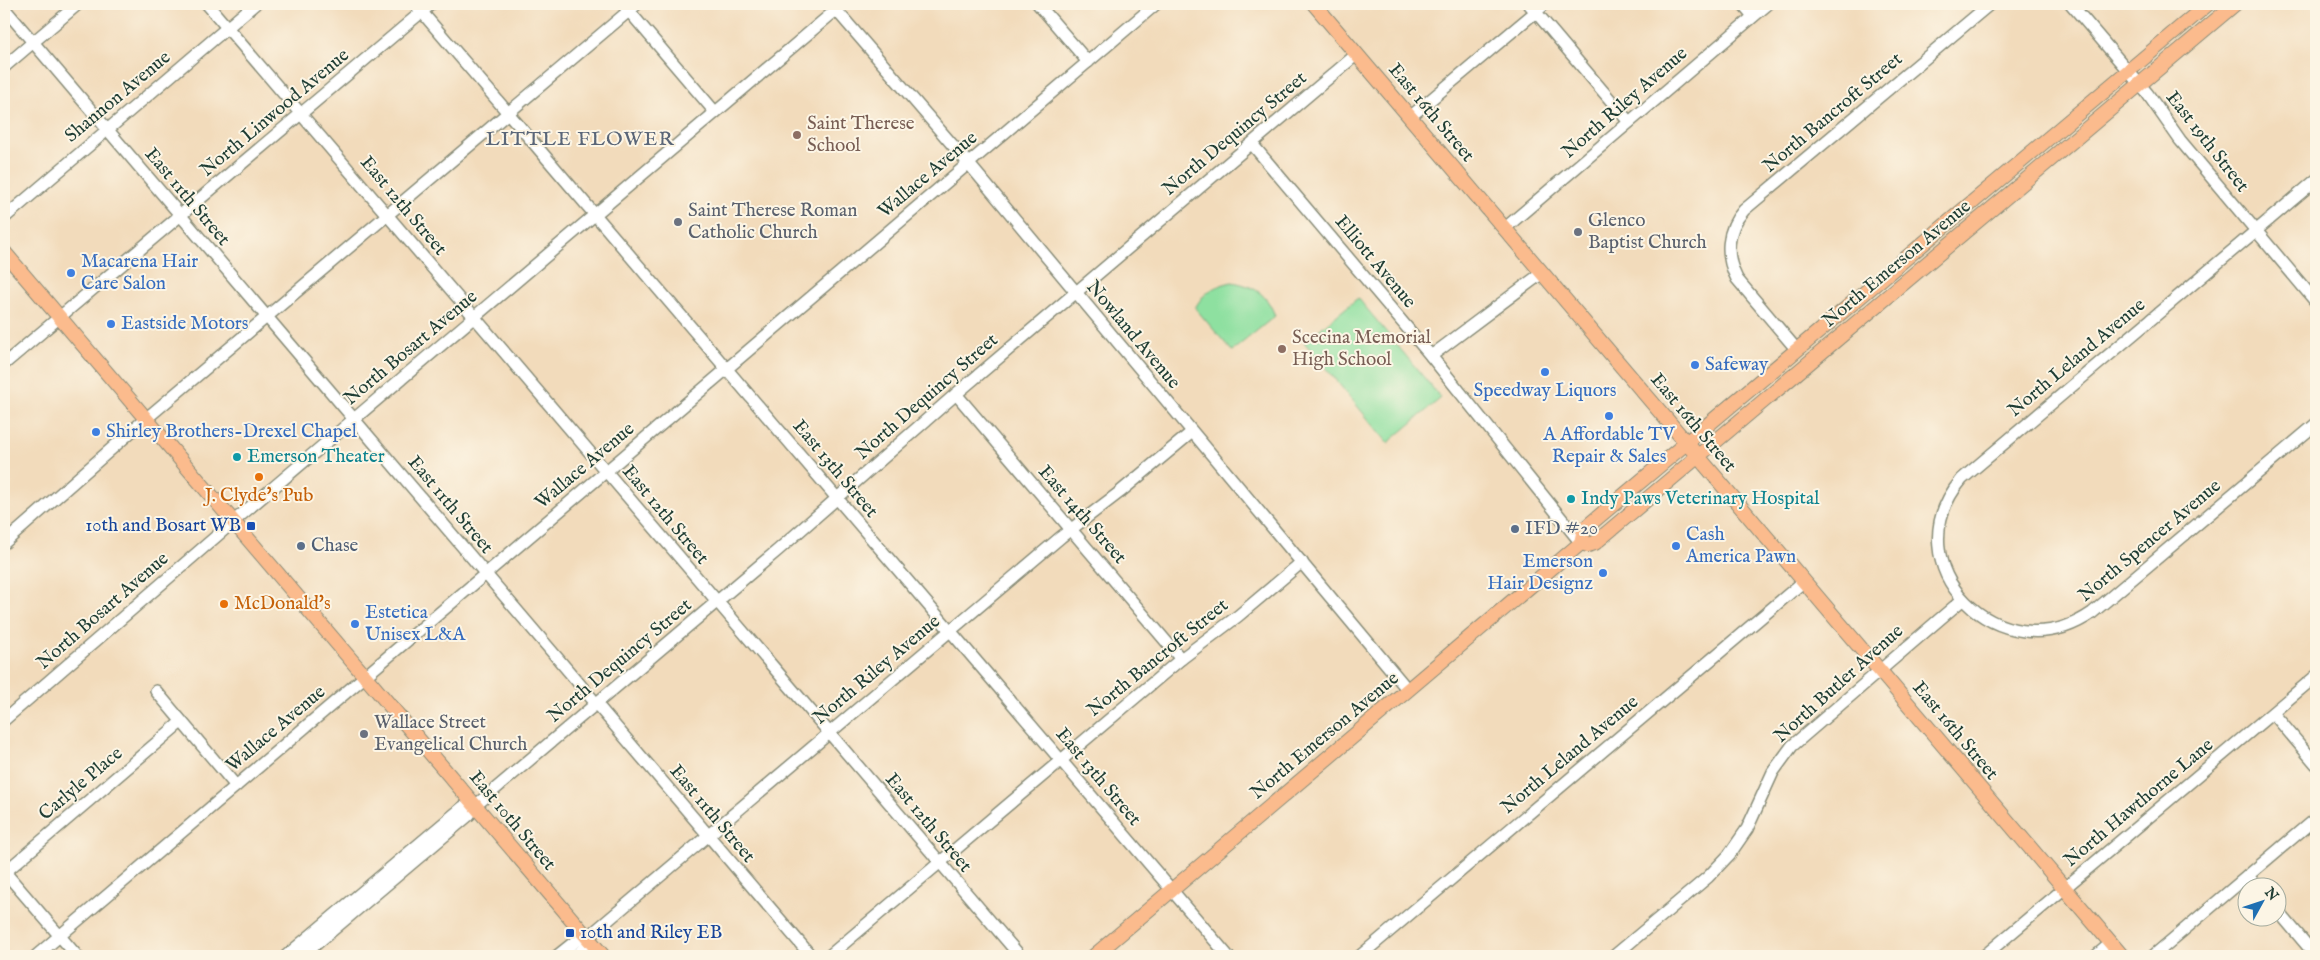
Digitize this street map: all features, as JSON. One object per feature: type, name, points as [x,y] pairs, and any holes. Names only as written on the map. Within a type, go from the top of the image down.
[{"type":"main road","name":"North Emerson Avenue","points":[[1094,956],[1581,543],[1584,529],[2208,4]]},
{"type":"main road","name":"North Emerson Avenue","points":[[1581,543],[1588,545],[1595,542],[2235,4]]},
{"type":"main road","name":"East 16th Street","points":[[1318,5],[1504,229],[2122,956]]},
{"type":"main road","name":"East 10th Street","points":[[4,252],[603,956]]},
{"type":"street","points":[[4,67],[78,4]]},
{"type":"street","name":"East 12th Street","points":[[207,4],[939,864],[1020,956]]},
{"type":"street","name":"Shannon Avenue","points":[[4,218],[255,4]]},
{"type":"street","points":[[1038,4],[1088,62]]},
{"type":"street","name":"Wallace Avenue","points":[[36,956],[1156,4]]},
{"type":"street","points":[[1742,4],[1753,16]]},
{"type":"street","name":"North Riley Avenue","points":[[1504,229],[1768,4]]},
{"type":"street","name":"North Bancroft Street","points":[[1797,350],[1737,279],[1730,265],[1728,250],[1730,234],[1736,221],[1744,210],[1990,4]]},
{"type":"street","name":"East 19th Street","points":[[2071,4],[2140,84],[2180,140],[2316,302]]},
{"type":"street","name":"East 13th Street","points":[[423,6],[508,113],[1228,956]]},
{"type":"street","name":"North Linwood Avenue","points":[[4,364],[301,114],[423,6]]},
{"type":"street","points":[[4,543],[508,113],[629,6],[715,112]]},
{"type":"street","name":"North Bosart Avenue","points":[[4,720],[837,6]]},
{"type":"street","name":"Nowland Avenue","points":[[837,6],[1408,690]]},
{"type":"street","points":[[1410,117],[1537,6],[1629,122]]},
{"type":"street","name":"East 11th Street","points":[[4,8],[811,956]]},
{"type":"street","name":"North Dequincy Street","points":[[302,956],[322,933],[463,807],[475,806],[716,602],[1075,292],[1357,54]]},
{"type":"street","name":"Elliott Avenue","points":[[1252,144],[1431,356],[1581,543]]},
{"type":"street","name":"North Leland Avenue","points":[[1962,600],[1947,576],[1942,561],[1939,539],[1944,509],[1959,483],[2316,180]]},
{"type":"street","points":[[1431,356],[1542,273]]},
{"type":"street","name":"East 14th Street","points":[[956,394],[1181,659]]},
{"type":"street","name":"North Spencer Avenue","points":[[1962,600],[1986,619],[2015,630],[2051,630],[2084,618],[2316,424]]},
{"type":"street","name":"North Riley Avenue","points":[[557,956],[577,940],[587,938],[950,630],[1071,529],[1120,492],[1192,432]]},
{"type":"street","name":"North Bancroft Street","points":[[829,956],[1181,659],[1238,616],[1302,562]]},
{"type":"street","name":"North Leland Avenue","points":[[1360,956],[1803,582]]},
{"type":"street","name":"North Butler Avenue","points":[[1614,956],[1721,865],[1747,829],[1766,784],[1786,753],[1805,734],[1962,600]]},
{"type":"street","name":"North Hawthorne Lane","points":[[1984,956],[2316,676]]},
{"type":"street","points":[[156,691],[236,786]]},
{"type":"street","points":[[2273,713],[2316,764]]},
{"type":"street","name":"Carlyle Place","points":[[4,872],[181,722]]},
{"type":"street","points":[[2153,956],[2316,818]]},
{"type":"street","points":[[4,872],[77,956]]},
{"type":"street","points":[[2288,923],[2316,956]]},
{"type":"street","name":"North Dequincy Street","points":[[286,956],[322,933]]},
{"type":"street","name":"North Riley Avenue","points":[[575,956],[583,950],[587,938]]},
{"type":"street","points":[[2096,956],[2111,943]]},
{"type":"green space","points":[[1232,282],[1259,292],[1272,308],[1275,316],[1232,351],[1195,308],[1210,290]]},
{"type":"green space","points":[[1358,298],[1441,398],[1388,443],[1304,342]]},
{"type":"place","name":"Saint Therese School","points":[[797,135]]},
{"type":"place","name":"Saint Therese Roman Catholic Church","points":[[678,222]]},
{"type":"place","name":"Glenco Baptist Church","points":[[1578,232]]},
{"type":"place","name":"Macarena Hair Care Salon","points":[[71,273]]},
{"type":"place","name":"Eastside Motors","points":[[111,324]]},
{"type":"place","name":"Scecina Memorial High School","points":[[1282,349]]},
{"type":"place","name":"Safeway","points":[[1695,365]]},
{"type":"place","name":"Speedway Liquors","points":[[1545,372]]},
{"type":"place","name":"A Affordable TV Repair & Sales","points":[[1609,416]]},
{"type":"place","name":"Shirley Brothers-Drexel Chapel","points":[[96,432]]},
{"type":"place","name":"Emerson Theater","points":[[237,457]]},
{"type":"place","name":"J. Clyde's Pub","points":[[259,477]]},
{"type":"place","name":"Indy Paws Veterinary Hospital","points":[[1571,499]]},
{"type":"place","name":"10th and Bosart WB","points":[[251,526]]},
{"type":"place","name":"IFD #20","points":[[1515,529]]},
{"type":"place","name":"Chase","points":[[301,546]]},
{"type":"place","name":"Cash America Pawn","points":[[1676,546]]},
{"type":"place","name":"Emerson Hair Designz","points":[[1603,573]]},
{"type":"place","name":"McDonald's","points":[[224,604]]},
{"type":"place","name":"Estetica Unisex L&A","points":[[355,624]]},
{"type":"place","name":"Wallace Street Evangelical Church","points":[[364,734]]},
{"type":"place","name":"10th and Riley EB","points":[[570,933]]},
{"type":"district","name":"LITTLE FLOWER","points":[[580,139]]}]
